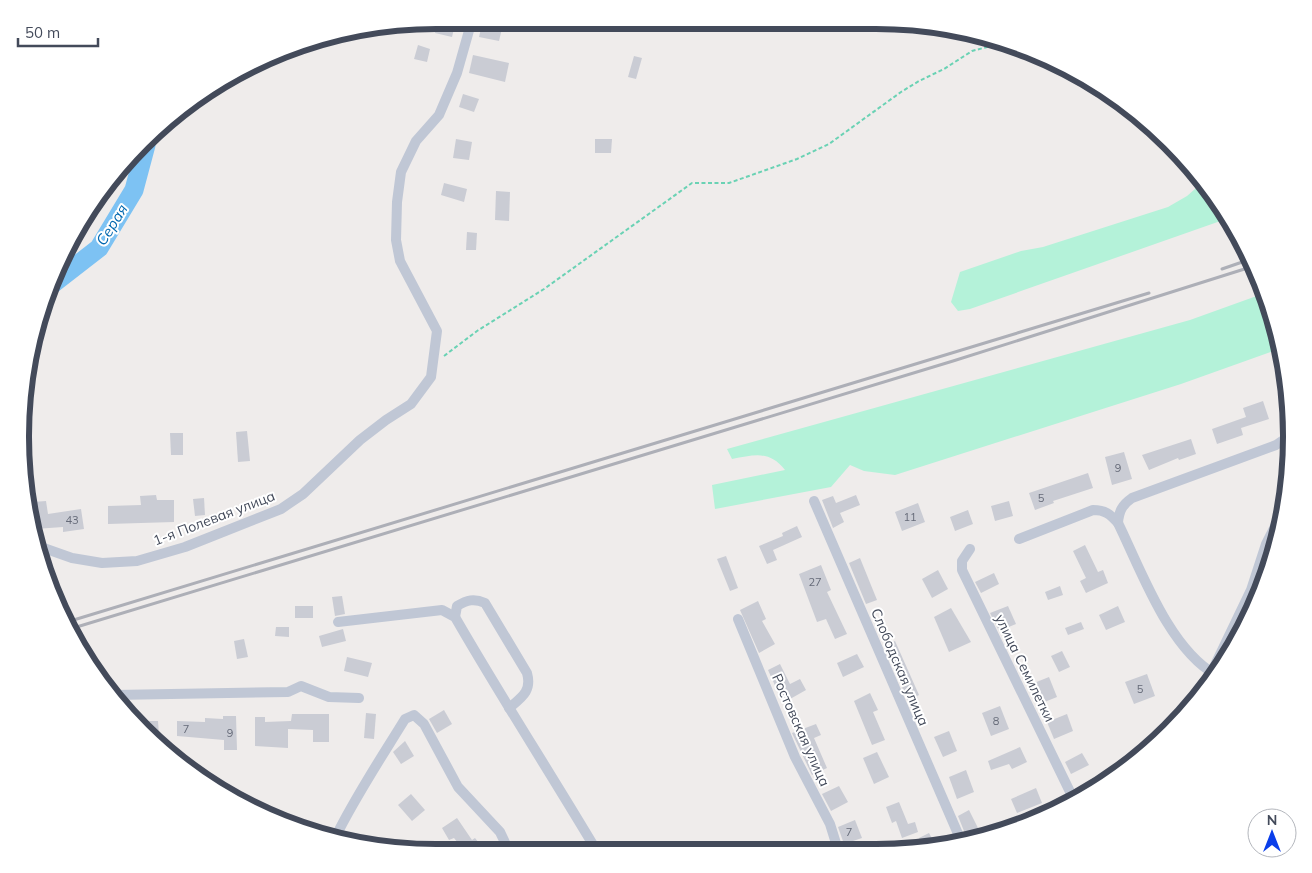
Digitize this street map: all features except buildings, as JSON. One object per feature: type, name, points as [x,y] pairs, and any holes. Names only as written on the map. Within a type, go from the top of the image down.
[{"type":"street","name":"1-я Полевая улица","points":[[45,548],[72,558],[102,563],[137,561],[185,547],[281,509],[303,494],[360,440],[411,404],[431,377],[437,331],[400,261],[396,240],[397,202],[401,172],[416,140],[439,116],[457,73],[469,29]]},
{"type":"street","points":[[1118,523],[1118,512],[1123,504],[1132,498],[1276,445],[1283,440]]},
{"type":"street","name":"Слободская улица","points":[[814,501],[959,835]]},
{"type":"street","points":[[1019,539],[1093,510],[1103,510],[1111,515],[1118,523],[1162,614],[1188,652],[1210,670]]},
{"type":"street","points":[[1229,640],[1251,590],[1271,535]]},
{"type":"street","name":"улица Семилетки","points":[[970,549],[962,561],[962,570],[1071,794]]},
{"type":"street","points":[[455,617],[457,606],[467,600],[478,600],[485,603],[527,673],[529,682],[526,694],[510,708]]},
{"type":"street","points":[[338,622],[442,610],[455,617],[501,698],[510,708],[593,844]]},
{"type":"street","name":"Ростовская улица","points":[[738,619],[795,757],[830,824],[836,844]]},
{"type":"street","points":[[121,695],[288,692],[301,686],[329,697],[359,698]]},
{"type":"street","points":[[338,832],[352,804],[405,718],[414,715],[424,724],[458,787],[500,832],[506,844]]},
{"type":"path","points":[[433,364],[477,330],[544,289],[692,183],[729,183],[797,159],[829,144],[919,81],[944,69],[972,51],[991,46]]},
{"type":"green space","points":[[1198,187],[1221,221],[970,309],[958,311],[951,302],[960,272],[1021,251],[1043,247],[1168,207],[1187,196]]},
{"type":"green space","points":[[1258,295],[1274,351],[1181,384],[895,475],[864,471],[850,465],[831,487],[715,509],[712,485],[785,470],[773,459],[767,457],[755,455],[732,459],[727,449],[1190,320]]},
{"type":"waterway","name":"Серая","points":[[61,277],[99,248],[134,190],[144,152]]},
{"type":"railway","points":[[1222,269],[1244,262]]},
{"type":"railway","points":[[76,627],[953,361],[1247,268]]},
{"type":"railway","points":[[73,620],[1149,293]]}]
